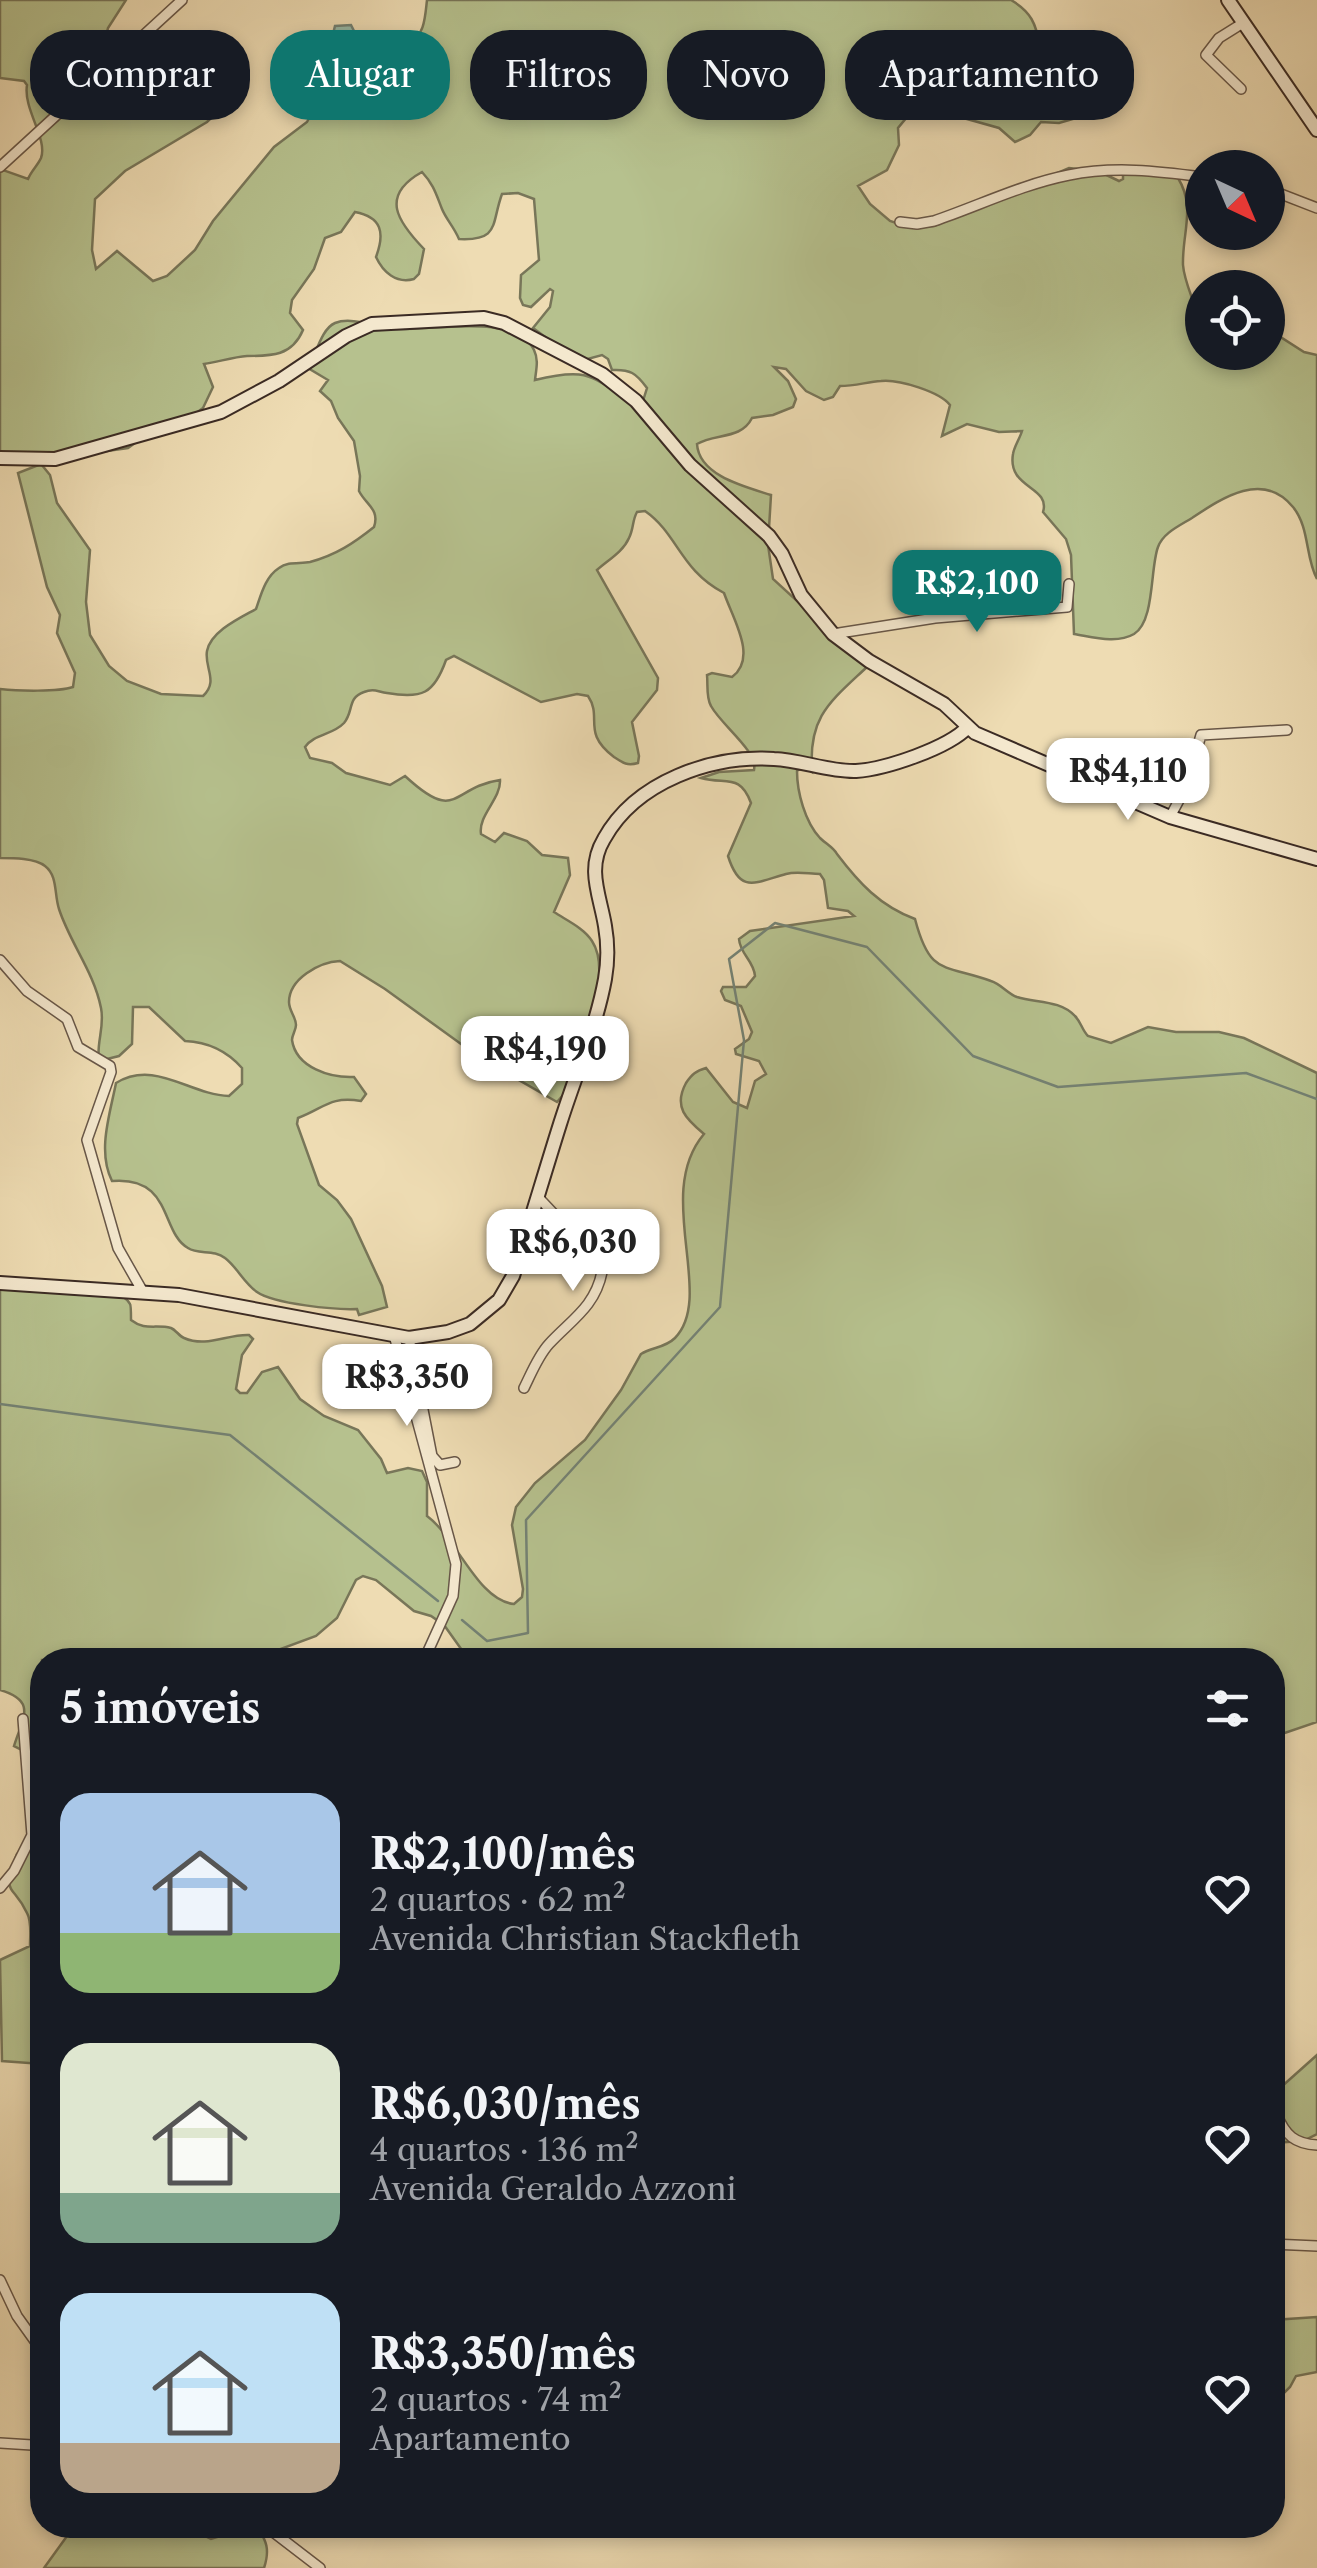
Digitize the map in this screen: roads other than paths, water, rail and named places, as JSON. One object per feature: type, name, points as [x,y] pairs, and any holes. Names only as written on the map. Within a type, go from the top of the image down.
[{"type":"street","points":[[0,167],[182,0]]},
{"type":"street","points":[[1230,3],[1317,130]]},
{"type":"street","points":[[1241,89],[1206,55],[1220,38],[1243,22]]},
{"type":"street","points":[[900,222],[934,221],[1067,175],[1108,170],[1185,175]]},
{"type":"street","points":[[1285,196],[1317,208]]},
{"type":"street","points":[[0,458],[55,459],[221,412],[372,324],[490,319],[532,335],[586,365],[636,401],[690,465],[769,536],[801,595],[833,634],[869,661],[944,704],[968,727],[1170,817],[1317,858]]},
{"type":"street","points":[[833,634],[935,618],[1067,607],[1069,584]]},
{"type":"street","points":[[0,1283],[217,1301],[410,1338],[470,1324],[499,1300],[514,1276],[604,982],[606,927],[593,873],[597,853],[613,824],[663,784],[706,765],[776,759],[857,771],[892,763],[946,742],[968,727]]},
{"type":"street","points":[[1170,817],[1186,787],[1201,734],[1286,730]]},
{"type":"street","points":[[0,960],[27,991],[67,1019],[78,1047],[110,1066],[112,1072],[87,1140],[118,1248],[143,1292]]},
{"type":"street","points":[[524,1388],[548,1346],[586,1309],[596,1294],[602,1272],[586,1248],[538,1198]]},
{"type":"street","points":[[394,1335],[456,1564],[454,1596],[430,1648]]},
{"type":"street","points":[[410,1338],[432,1456],[440,1465],[455,1462]]},
{"type":"street","points":[[24,1719],[30,1806]]},
{"type":"street","points":[[0,1888],[14,1871],[30,1839]]},
{"type":"street","points":[[1285,2128],[1296,2142],[1317,2145]]},
{"type":"street","points":[[1285,2245],[1317,2246]]},
{"type":"street","points":[[0,2280],[16,2316],[30,2335]]},
{"type":"street","points":[[0,2443],[30,2445]]},
{"type":"street","points":[[281,2538],[320,2568]]},
{"type":"waterway","points":[[462,1620],[487,1641],[528,1633],[526,1520],[720,1307],[744,1040],[729,959],[775,923],[867,947],[973,1056],[1058,1087],[1246,1073],[1317,1099]]},
{"type":"waterway","points":[[0,1404],[230,1435],[438,1601]]}]
